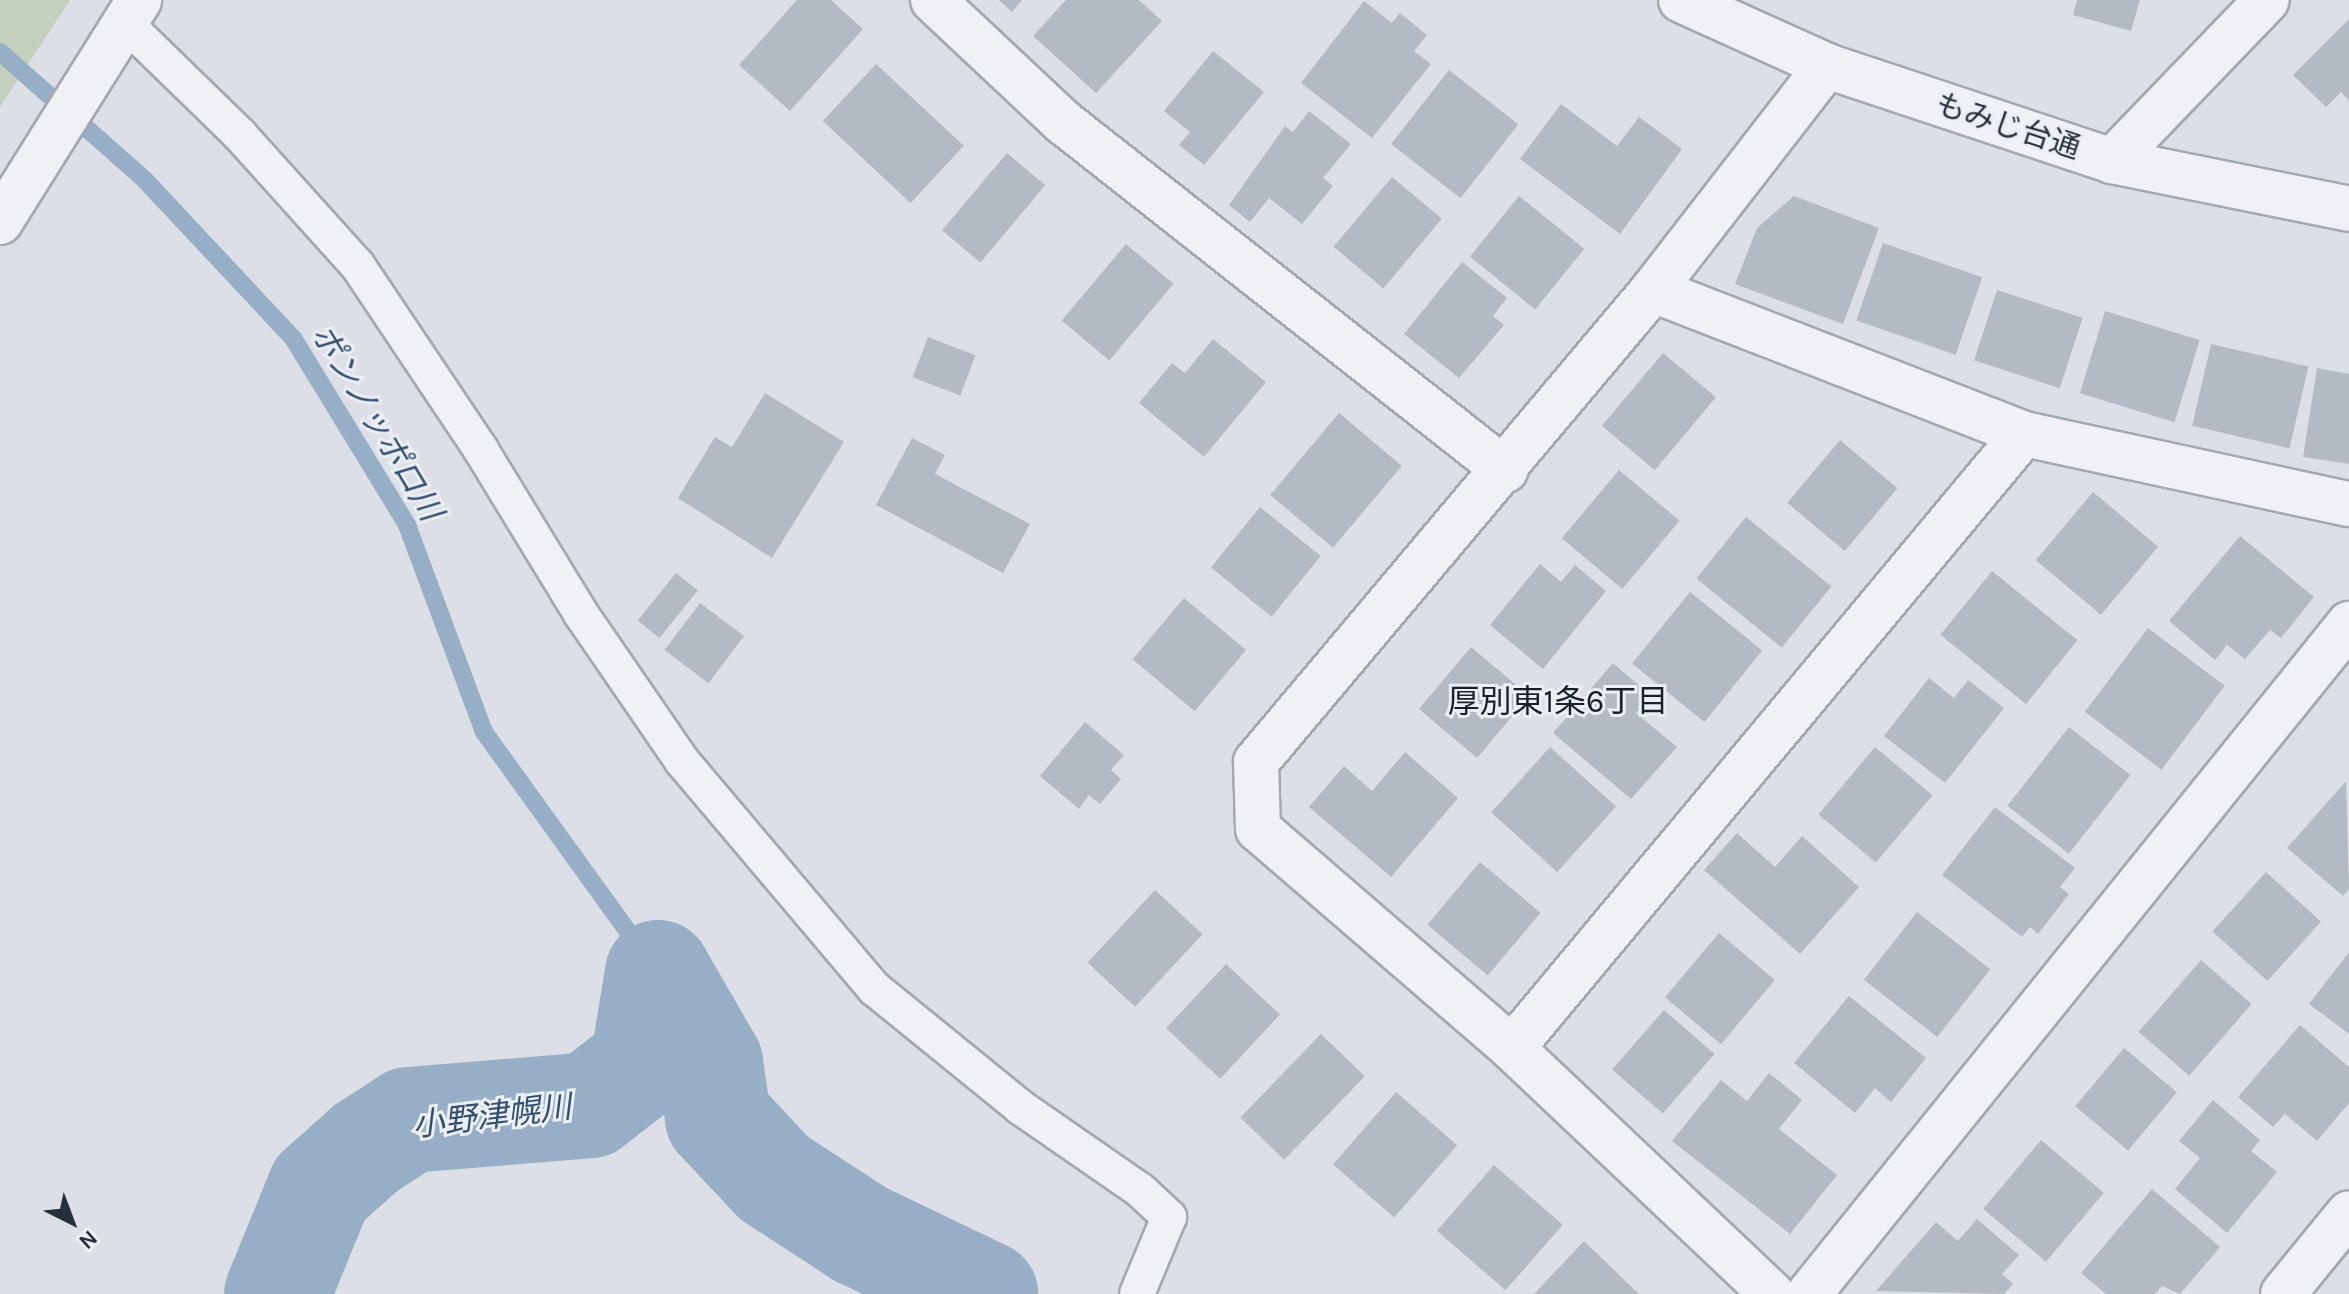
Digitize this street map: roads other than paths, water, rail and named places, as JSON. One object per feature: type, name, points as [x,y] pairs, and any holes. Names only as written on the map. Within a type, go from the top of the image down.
[{"type":"street","points":[[933,0],[1063,122],[1505,470]]},
{"type":"street","name":"もみじ台通","points":[[1681,0],[1827,66],[2112,161],[2349,209]]},
{"type":"street","points":[[2112,161],[2267,0]]},
{"type":"street","points":[[0,222],[131,11]]},
{"type":"street","points":[[1772,1294],[1512,1048],[1258,829],[1256,762],[1505,470],[1653,290],[1827,66]]},
{"type":"street","points":[[1653,290],[2024,434],[2349,504]]},
{"type":"street","points":[[1512,1048],[2024,434]]},
{"type":"street","points":[[1809,1294],[2349,624]]},
{"type":"street","points":[[2283,1294],[2349,1213]]},
{"type":"lane","points":[[131,11],[358,266],[481,450],[581,614],[682,761],[875,989],[1020,1107],[1140,1190],[1169,1217],[1142,1282]]},
{"type":"waterway","name":"ポンノッポロ川","points":[[0,52],[144,179],[293,338],[407,525],[484,732],[658,973]]},
{"type":"waterway","name":"小野津幌川","points":[[658,973],[710,1063],[718,1118],[774,1178],[860,1234],[985,1294]]},
{"type":"waterway","name":"小野津幌川","points":[[277,1294],[320,1189],[366,1148],[409,1120],[590,1105],[643,1064],[658,973]]},
{"type":"district","name":"厚別東1条6丁目","points":[[1558,702]]}]
